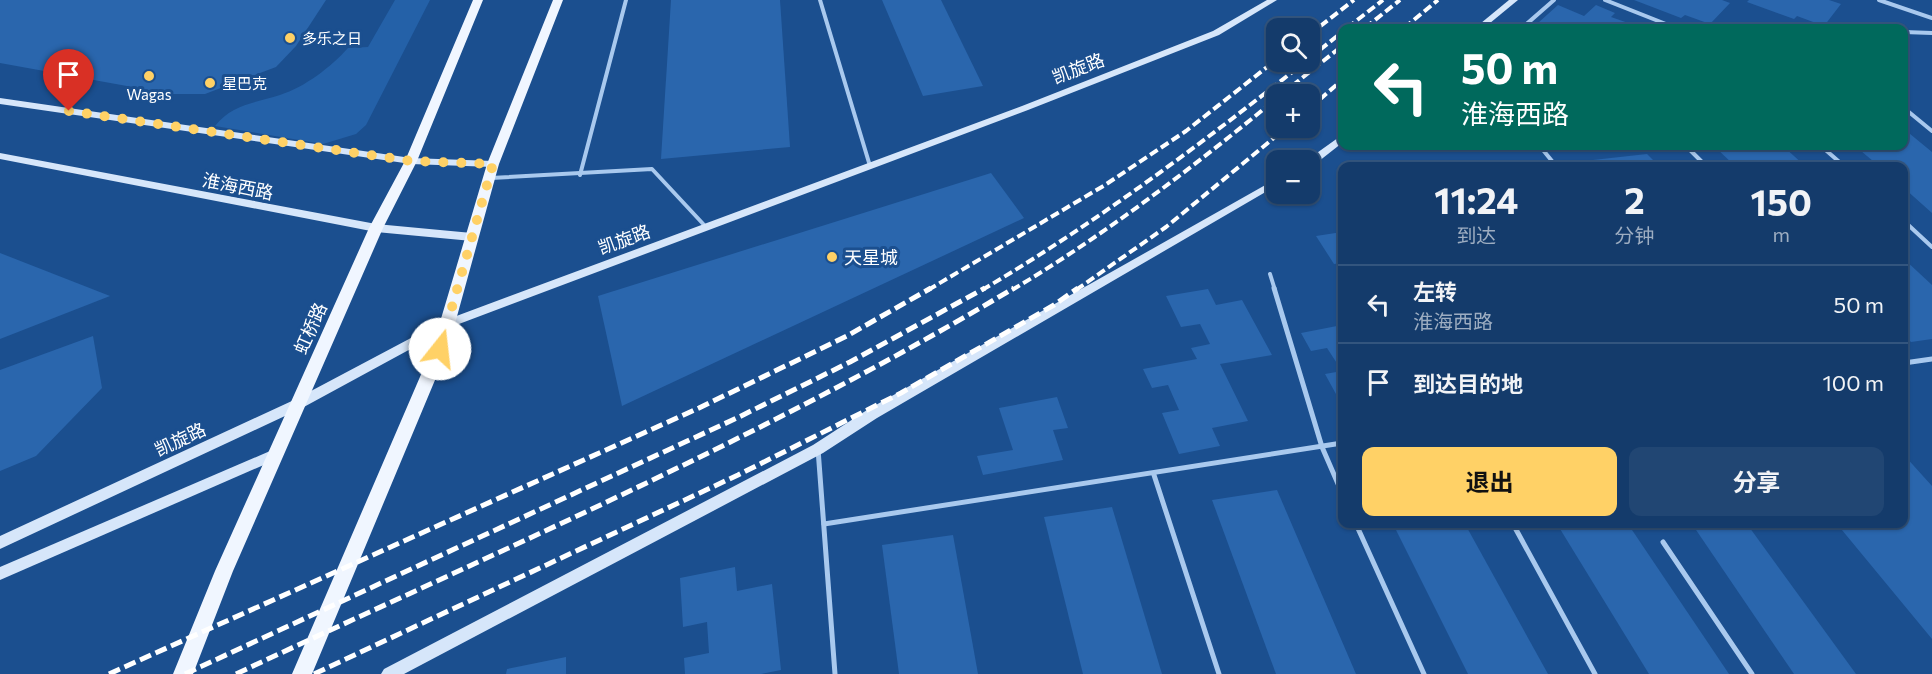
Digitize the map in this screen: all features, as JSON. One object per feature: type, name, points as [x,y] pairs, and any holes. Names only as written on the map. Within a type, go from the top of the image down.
[{"type":"main road","name":"虹桥路","points":[[183,674],[224,571],[376,228],[411,161],[478,0]]},
{"type":"main road","points":[[302,674],[440,349],[493,164],[558,0]]},
{"type":"street","name":"凯旋路","points":[[0,543],[298,404],[447,324],[870,166],[1216,33],[1273,0]]},
{"type":"street","points":[[1484,24],[1514,0]]},
{"type":"street","points":[[0,101],[411,161],[493,164]]},
{"type":"street","points":[[1320,155],[1338,141]]},
{"type":"street","name":"淮海西路","points":[[0,156],[376,228],[472,237]]},
{"type":"street","points":[[389,674],[818,449],[872,414],[1266,188]]},
{"type":"street","points":[[0,574],[277,453]]},
{"type":"lane","points":[[580,175],[626,0]]},
{"type":"lane","points":[[820,0],[870,166]]},
{"type":"lane","points":[[1527,24],[1554,0]]},
{"type":"lane","points":[[1605,0],[1666,24]]},
{"type":"lane","points":[[1879,0],[1932,18]]},
{"type":"lane","points":[[1908,32],[1932,33]]},
{"type":"lane","points":[[1908,111],[1932,131]]},
{"type":"lane","points":[[1543,150],[1553,162]]},
{"type":"lane","points":[[1690,150],[1702,162]]},
{"type":"lane","points":[[1826,150],[1839,162]]},
{"type":"lane","points":[[489,178],[580,175],[652,169],[706,227]]},
{"type":"lane","points":[[1908,225],[1932,247]]},
{"type":"lane","points":[[1270,274],[1322,447],[1338,484]]},
{"type":"lane","points":[[1908,362],[1932,359]]},
{"type":"lane","points":[[824,524],[1154,475],[1338,444]]},
{"type":"lane","points":[[818,449],[835,674]]},
{"type":"lane","points":[[1154,475],[1219,674]]},
{"type":"lane","points":[[1358,528],[1424,674]]},
{"type":"lane","points":[[1515,528],[1595,674]]},
{"type":"lane","points":[[1663,542],[1752,674]]},
{"type":"shaded area","points":[[395,0],[430,0],[366,125],[356,134],[323,144],[215,126],[229,113],[245,105],[280,95],[308,82],[348,48],[368,47]]},
{"type":"building","points":[[0,0],[326,0],[296,46],[276,67],[205,94],[171,94],[0,63]]},
{"type":"building","points":[[671,0],[780,0],[790,147],[661,159]]},
{"type":"building","points":[[882,0],[941,0],[983,86],[923,96]]},
{"type":"building","points":[[1634,0],[1722,0],[1730,3],[1710,24],[1685,15],[1681,18]]},
{"type":"building","points":[[1749,0],[1829,0],[1841,4],[1826,24],[1819,24],[1797,16],[1794,19],[1747,2]]},
{"type":"building","points":[[1558,5],[1584,16],[1596,5],[1615,13],[1611,17],[1631,24],[1540,24],[1538,23]]},
{"type":"building","points":[[1908,132],[1932,152],[1932,213],[1908,192],[1908,162],[1874,162],[1860,150],[1908,150]]},
{"type":"building","points":[[1718,150],[1787,150],[1801,162],[1731,162]]},
{"type":"building","points":[[1647,154],[1655,162],[1585,162]]},
{"type":"building","name":"天星城","points":[[991,173],[1024,218],[622,406],[598,296]]},
{"type":"building","points":[[1338,233],[1338,264],[1334,264],[1316,236]]},
{"type":"building","points":[[0,253],[110,296],[0,339]]},
{"type":"building","points":[[1908,263],[1932,285],[1932,339],[1911,342],[1908,339]]},
{"type":"building","points":[[1208,289],[1216,305],[1242,300],[1272,355],[1220,364],[1248,421],[1212,428],[1220,446],[1179,454],[1162,413],[1179,410],[1168,385],[1152,388],[1143,369],[1197,359],[1191,348],[1210,344],[1200,324],[1181,327],[1166,296]]},
{"type":"building","points":[[1338,326],[1338,365],[1327,348],[1311,351],[1301,333]]},
{"type":"building","points":[[93,336],[102,388],[36,456],[0,471],[0,370]]},
{"type":"building","points":[[1338,372],[1338,398],[1325,374]]},
{"type":"building","points":[[1057,397],[1068,428],[1053,430],[1063,460],[983,475],[977,456],[1013,450],[999,408]]},
{"type":"building","points":[[1908,459],[1932,486],[1932,639],[1840,528],[1908,528]]},
{"type":"building","points":[[1277,490],[1356,674],[1276,674],[1212,500]]},
{"type":"building","points":[[1112,507],[1162,674],[1083,674],[1044,517]]},
{"type":"building","points":[[1395,528],[1467,528],[1548,674],[1468,674]]},
{"type":"building","points":[[1559,528],[1631,528],[1729,674],[1649,674]]},
{"type":"building","points":[[1695,528],[1750,528],[1856,674],[1794,674]]},
{"type":"building","points":[[953,535],[978,674],[899,674],[882,545]]},
{"type":"building","points":[[735,567],[737,591],[772,584],[781,670],[761,674],[685,674],[684,658],[709,653],[707,622],[683,627],[680,578]]},
{"type":"building","points":[[566,657],[566,674],[506,674],[507,669]]},
{"type":"railway","points":[[1320,26],[1354,0]]},
{"type":"railway","points":[[1352,24],[1383,0]]},
{"type":"railway","points":[[1370,24],[1400,0]]},
{"type":"railway","points":[[1409,24],[1438,0]]},
{"type":"railway","points":[[1320,50],[1338,35]]},
{"type":"railway","points":[[1294,84],[1338,49]]},
{"type":"railway","points":[[928,290],[1105,185],[1186,131],[1266,68]]},
{"type":"railway","points":[[982,290],[1066,238],[1147,182],[1292,72]]},
{"type":"railway","points":[[1320,99],[1338,84]]},
{"type":"railway","points":[[1012,290],[1047,269],[1148,199],[1266,107]]},
{"type":"railway","points":[[1076,290],[1166,227],[1274,138]]},
{"type":"railway","points":[[109,674],[699,408],[847,336],[931,288]]},
{"type":"railway","points":[[185,674],[739,417],[850,362],[985,288]]},
{"type":"railway","points":[[236,674],[728,443],[825,394],[1014,288]]},
{"type":"railway","points":[[314,674],[738,475],[901,393],[1054,305],[1078,288]]},
{"type":"place","name":"多乐之日","points":[[290,38]]},
{"type":"place","name":"Wagas","points":[[149,76]]},
{"type":"place","name":"星巴克","points":[[210,83]]},
{"type":"place","name":"天星城","points":[[832,257]]},
{"type":"route","points":[[69,111],[411,161],[493,164],[440,349]]}]
